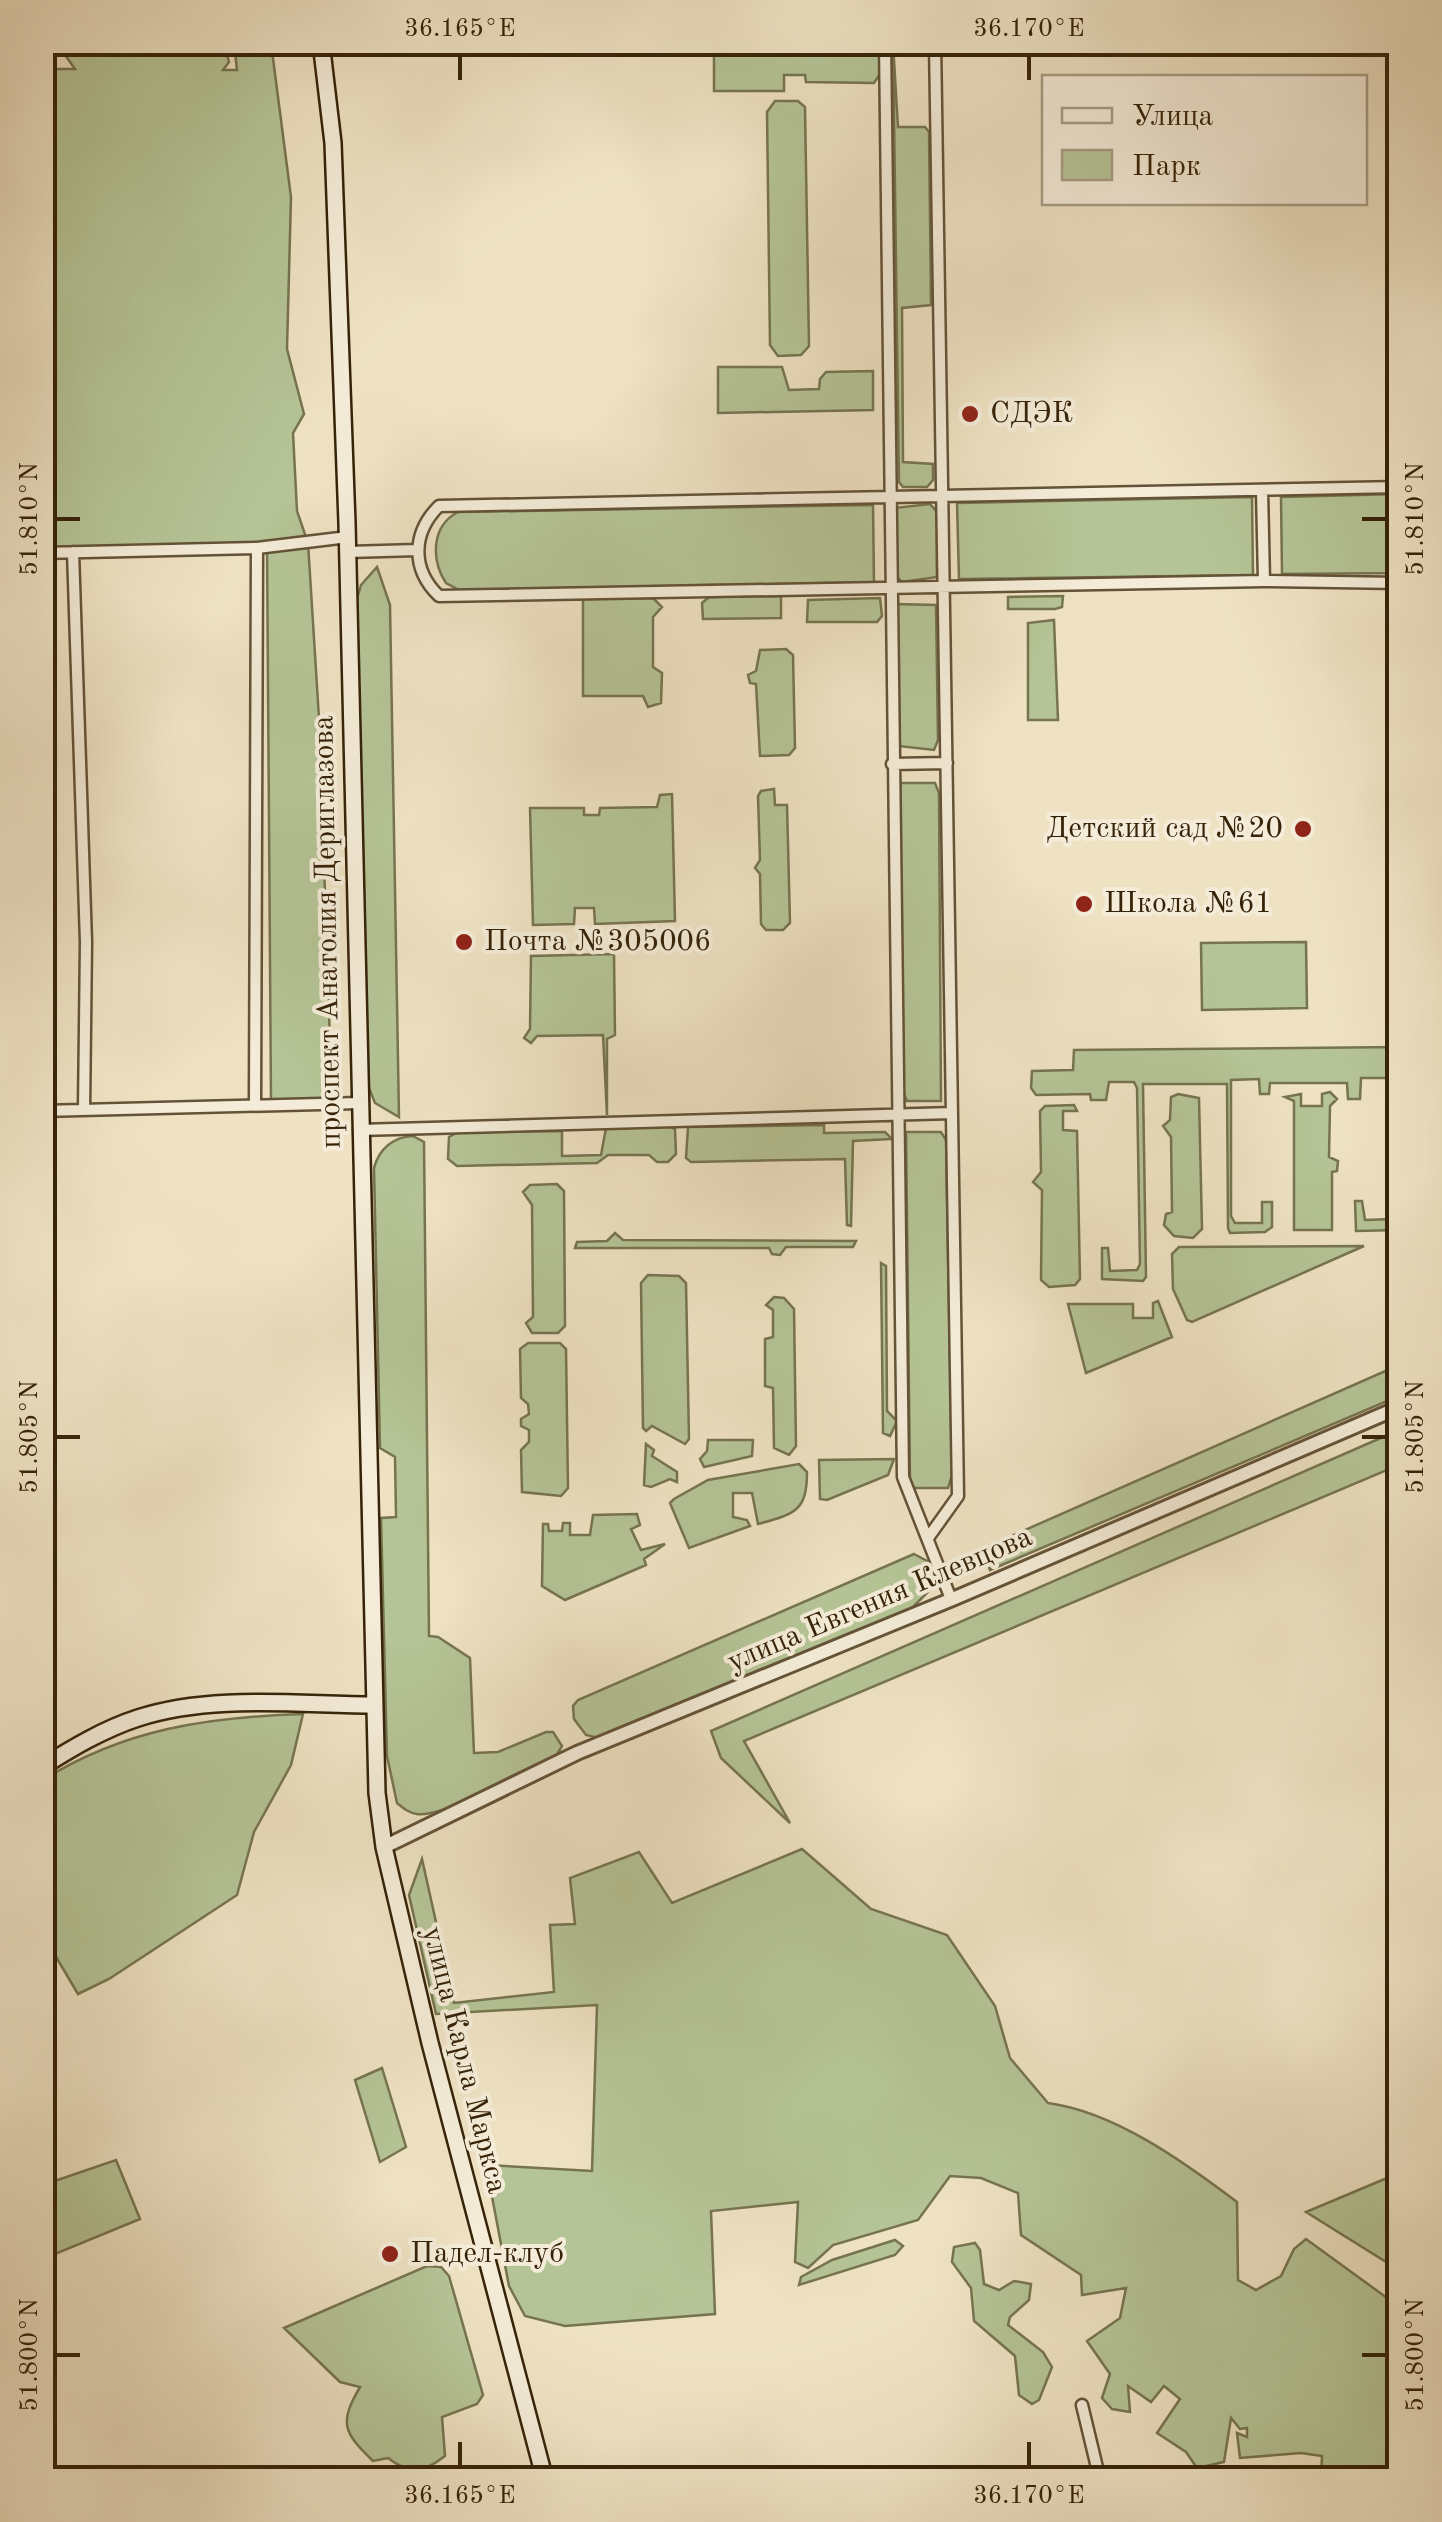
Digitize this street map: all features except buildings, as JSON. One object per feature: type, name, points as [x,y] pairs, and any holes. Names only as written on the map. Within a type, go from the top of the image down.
[{"type":"main road","name":"проспект Анатолия Дериглазова","points":[[321,42],[333,143],[348,545],[375,1704],[384,1847]]},
{"type":"main road","points":[[42,1767],[112,1730],[177,1710],[217,1705],[375,1704]]},
{"type":"main road","name":"улица Карла Маркса","points":[[384,1847],[493,2294],[545,2480]]},
{"type":"street","points":[[885,42],[902,1477],[950,1599]]},
{"type":"street","points":[[928,1538],[958,1496],[935,42]]},
{"type":"street","points":[[1400,487],[440,506],[421,530],[417,550],[421,571],[439,596],[1264,581],[1400,583]]},
{"type":"street","points":[[1262,491],[1264,581]]},
{"type":"street","points":[[42,553],[348,545],[417,550]]},
{"type":"street","points":[[255,1105],[258,548]]},
{"type":"street","points":[[72,552],[86,942],[84,1110]]},
{"type":"street","points":[[892,764],[948,763]]},
{"type":"street","points":[[42,1110],[359,1104]]},
{"type":"street","points":[[360,1130],[952,1113]]},
{"type":"street","name":"улица Евгения Клевцова","points":[[384,1847],[577,1752],[950,1599],[1400,1406]]},
{"type":"street","points":[[1082,2405],[1100,2480]]},
{"type":"green space","points":[[135,42],[140,48],[224,45],[229,62],[223,70],[237,70],[234,43],[271,43],[291,197],[287,349],[304,414],[293,433],[297,511],[308,543],[319,718],[332,1100],[271,1101],[267,543],[43,548],[42,69],[75,69],[65,55],[66,43]]},
{"type":"green space","points":[[869,43],[879,47],[880,74],[874,83],[806,82],[805,75],[784,75],[784,91],[714,91],[714,54],[708,53],[712,45]]},
{"type":"green space","points":[[893,43],[898,127],[925,127],[929,132],[931,305],[902,308],[903,462],[933,464],[933,480],[927,487],[903,487],[899,482]]},
{"type":"green space","points":[[775,101],[798,101],[805,107],[809,346],[801,355],[778,356],[770,345],[767,112]]},
{"type":"green space","points":[[718,367],[782,367],[789,390],[819,389],[826,372],[873,371],[873,410],[718,413]]},
{"type":"green space","points":[[1399,494],[1399,573],[1282,574],[1281,497]]},
{"type":"green space","points":[[1252,497],[1253,575],[959,579],[957,503]]},
{"type":"green space","points":[[930,504],[937,512],[937,577],[902,582],[894,574],[894,508]]},
{"type":"green space","points":[[873,505],[874,582],[459,590],[446,583],[436,554],[438,535],[458,512]]},
{"type":"green space","points":[[377,567],[390,605],[399,1117],[375,1103],[367,1083],[357,599],[361,585]]},
{"type":"green space","points":[[781,596],[781,618],[703,619],[702,603],[709,597]]},
{"type":"green space","points":[[1063,596],[1062,607],[1055,609],[1008,609],[1008,597]]},
{"type":"green space","points":[[653,598],[662,607],[653,617],[653,667],[662,673],[661,703],[648,707],[643,696],[583,696],[583,599]]},
{"type":"green space","points":[[880,598],[882,616],[877,622],[807,622],[808,600]]},
{"type":"green space","points":[[894,604],[936,605],[938,740],[934,750],[898,746]]},
{"type":"green space","points":[[1054,620],[1058,720],[1028,720],[1028,623]]},
{"type":"green space","points":[[786,649],[793,655],[795,748],[789,755],[760,756],[756,684],[750,683],[748,675],[756,671],[760,650]]},
{"type":"green space","points":[[900,783],[935,783],[939,793],[941,1101],[907,1101],[903,1092]]},
{"type":"green space","points":[[774,789],[775,805],[787,805],[790,923],[783,930],[766,930],[761,924],[760,874],[755,868],[760,860],[758,796],[761,791]]},
{"type":"green space","points":[[672,794],[675,921],[595,924],[594,908],[575,908],[574,924],[533,925],[530,808],[584,808],[584,815],[599,815],[600,808],[657,807],[660,795]]},
{"type":"green space","points":[[1306,942],[1307,1008],[1202,1010],[1201,943]]},
{"type":"green space","points":[[614,954],[615,1035],[607,1039],[607,1115],[603,1035],[537,1036],[531,1043],[524,1038],[530,1029],[531,956]]},
{"type":"green space","points":[[1399,1047],[1399,1230],[1356,1231],[1355,1201],[1362,1201],[1365,1220],[1393,1219],[1392,1078],[1361,1078],[1360,1099],[1348,1099],[1347,1083],[1270,1083],[1269,1094],[1260,1094],[1259,1079],[1231,1080],[1231,1216],[1235,1223],[1262,1223],[1262,1202],[1272,1202],[1272,1227],[1265,1232],[1230,1233],[1227,1084],[1143,1084],[1146,1277],[1143,1281],[1102,1279],[1102,1248],[1108,1248],[1110,1271],[1137,1270],[1140,1264],[1137,1088],[1134,1082],[1109,1082],[1106,1100],[1091,1100],[1090,1094],[1036,1095],[1031,1088],[1032,1071],[1073,1070],[1074,1050]]},
{"type":"green space","points":[[1330,1092],[1337,1099],[1330,1106],[1329,1157],[1338,1161],[1337,1171],[1332,1172],[1332,1230],[1294,1230],[1294,1101],[1285,1097],[1301,1094],[1301,1106],[1322,1106],[1322,1094]]},
{"type":"green space","points":[[1178,1094],[1199,1098],[1202,1229],[1193,1238],[1174,1236],[1164,1225],[1166,1214],[1172,1212],[1171,1137],[1163,1126],[1170,1120],[1171,1097]]},
{"type":"green space","points":[[1074,1105],[1077,1111],[1063,1111],[1063,1130],[1077,1131],[1080,1279],[1075,1285],[1049,1287],[1041,1280],[1042,1190],[1033,1182],[1041,1172],[1040,1111],[1045,1106]]},
{"type":"green space","points":[[824,1125],[824,1133],[885,1132],[892,1139],[853,1141],[851,1226],[847,1225],[845,1159],[691,1162],[686,1158],[688,1127]]},
{"type":"green space","points":[[606,1128],[675,1129],[676,1154],[668,1162],[657,1162],[649,1155],[608,1155],[597,1163],[457,1166],[448,1159],[449,1137],[458,1132],[562,1131],[562,1156],[601,1155]]},
{"type":"green space","points":[[906,1132],[941,1132],[946,1140],[952,1475],[948,1488],[914,1488],[910,1480]]},
{"type":"green space","points":[[413,1136],[424,1142],[429,1636],[438,1637],[470,1658],[474,1753],[498,1752],[546,1732],[553,1732],[562,1746],[556,1756],[486,1791],[447,1808],[417,1814],[397,1803],[387,1756],[381,1518],[396,1517],[395,1457],[380,1448],[374,1168],[388,1145]]},
{"type":"green space","points":[[557,1184],[564,1191],[565,1326],[558,1333],[532,1333],[526,1323],[533,1317],[532,1205],[523,1192],[530,1185]]},
{"type":"green space","points":[[615,1233],[623,1240],[856,1241],[853,1247],[786,1247],[780,1255],[772,1254],[769,1248],[575,1248],[577,1242],[607,1241]]},
{"type":"green space","points":[[1364,1246],[1192,1322],[1187,1320],[1173,1289],[1172,1254],[1179,1247]]},
{"type":"green space","points":[[881,1263],[886,1266],[887,1411],[897,1421],[890,1436],[883,1433]]},
{"type":"green space","points":[[648,1275],[679,1276],[686,1283],[689,1439],[685,1444],[652,1426],[646,1431],[643,1428],[641,1283]]},
{"type":"green space","points":[[774,1297],[784,1298],[794,1309],[796,1446],[789,1455],[774,1448],[773,1388],[765,1386],[765,1339],[773,1337],[773,1310],[766,1305]]},
{"type":"green space","points":[[1158,1301],[1172,1337],[1086,1373],[1068,1304],[1133,1304],[1133,1318],[1153,1318],[1153,1303]]},
{"type":"green space","points":[[528,1343],[560,1343],[566,1349],[568,1488],[561,1496],[522,1492],[521,1450],[529,1442],[529,1430],[521,1426],[521,1419],[529,1414],[528,1404],[521,1398],[520,1349]]},
{"type":"green space","points":[[1399,1365],[1399,1396],[990,1570],[982,1549]]},
{"type":"green space","points":[[1399,1430],[1399,1465],[744,1741],[790,1823],[721,1758],[711,1731]]},
{"type":"green space","points":[[708,1440],[753,1440],[752,1456],[704,1467],[700,1459],[707,1451]]},
{"type":"green space","points":[[646,1444],[654,1450],[652,1456],[677,1472],[677,1482],[670,1479],[651,1487],[644,1485]]},
{"type":"green space","points":[[894,1459],[888,1475],[827,1500],[820,1499],[819,1460]]},
{"type":"green space","points":[[799,1464],[807,1472],[805,1495],[796,1509],[758,1524],[752,1493],[733,1493],[733,1517],[747,1520],[750,1526],[689,1548],[670,1503],[674,1499],[708,1480]]},
{"type":"green space","points":[[637,1514],[640,1525],[631,1529],[641,1550],[665,1544],[644,1559],[646,1565],[565,1600],[542,1586],[543,1524],[548,1524],[549,1531],[562,1531],[563,1523],[570,1523],[570,1535],[590,1535],[593,1515]]},
{"type":"green space","points":[[914,1554],[929,1562],[930,1590],[912,1608],[603,1739],[586,1735],[574,1719],[573,1706],[578,1700]]},
{"type":"green space","points":[[303,1714],[291,1765],[254,1832],[237,1895],[109,1979],[78,1994],[43,1935],[43,1780],[136,1737],[234,1718]]},
{"type":"green space","points":[[802,1849],[871,1909],[947,1935],[995,2006],[1010,2058],[1048,2103],[1098,2117],[1148,2141],[1237,2202],[1238,2280],[1256,2290],[1281,2276],[1294,2249],[1306,2239],[1394,2303],[1400,2315],[1399,2479],[1321,2479],[1322,2456],[1301,2453],[1240,2458],[1237,2433],[1247,2437],[1247,2428],[1240,2429],[1231,2418],[1224,2462],[1197,2468],[1186,2452],[1157,2433],[1180,2399],[1164,2386],[1151,2402],[1128,2386],[1130,2412],[1112,2409],[1102,2398],[1110,2374],[1087,2341],[1120,2318],[1126,2288],[1082,2295],[1081,2275],[1021,2235],[1018,2193],[981,2178],[950,2176],[918,2220],[833,2245],[808,2268],[795,2262],[798,2202],[711,2211],[715,2314],[565,2326],[525,2316],[509,2286],[486,2165],[592,2171],[597,2005],[436,2014],[409,1895],[422,1859],[454,2003],[554,1992],[550,1925],[575,1924],[570,1878],[639,1852],[672,1903]]},
{"type":"green space","points":[[382,2068],[406,2147],[380,2162],[355,2080]]},
{"type":"green space","points":[[116,2160],[140,2219],[43,2259],[43,2185]]},
{"type":"green space","points":[[1399,2173],[1399,2270],[1306,2212]]},
{"type":"green space","points":[[895,2240],[903,2246],[895,2255],[799,2285],[801,2277],[832,2260]]},
{"type":"green space","points":[[975,2243],[980,2250],[984,2284],[999,2290],[1014,2281],[1031,2284],[1029,2300],[1010,2317],[1008,2325],[1043,2352],[1052,2367],[1039,2400],[1032,2404],[1019,2395],[1015,2356],[974,2321],[971,2288],[952,2262],[954,2247]]},
{"type":"green space","points":[[427,2266],[441,2267],[449,2276],[483,2395],[477,2404],[442,2417],[445,2456],[416,2470],[388,2458],[373,2461],[363,2451],[347,2427],[349,2410],[360,2387],[340,2382],[284,2328]]},
{"type":"place","name":"СДЭК","points":[[970,414]]},
{"type":"place","name":"Детский сад №20","points":[[1303,829]]},
{"type":"place","name":"Школа №61","points":[[1084,904]]},
{"type":"place","name":"Почта №305006","points":[[464,942]]},
{"type":"place","name":"Падел-клуб","points":[[390,2254]]}]
